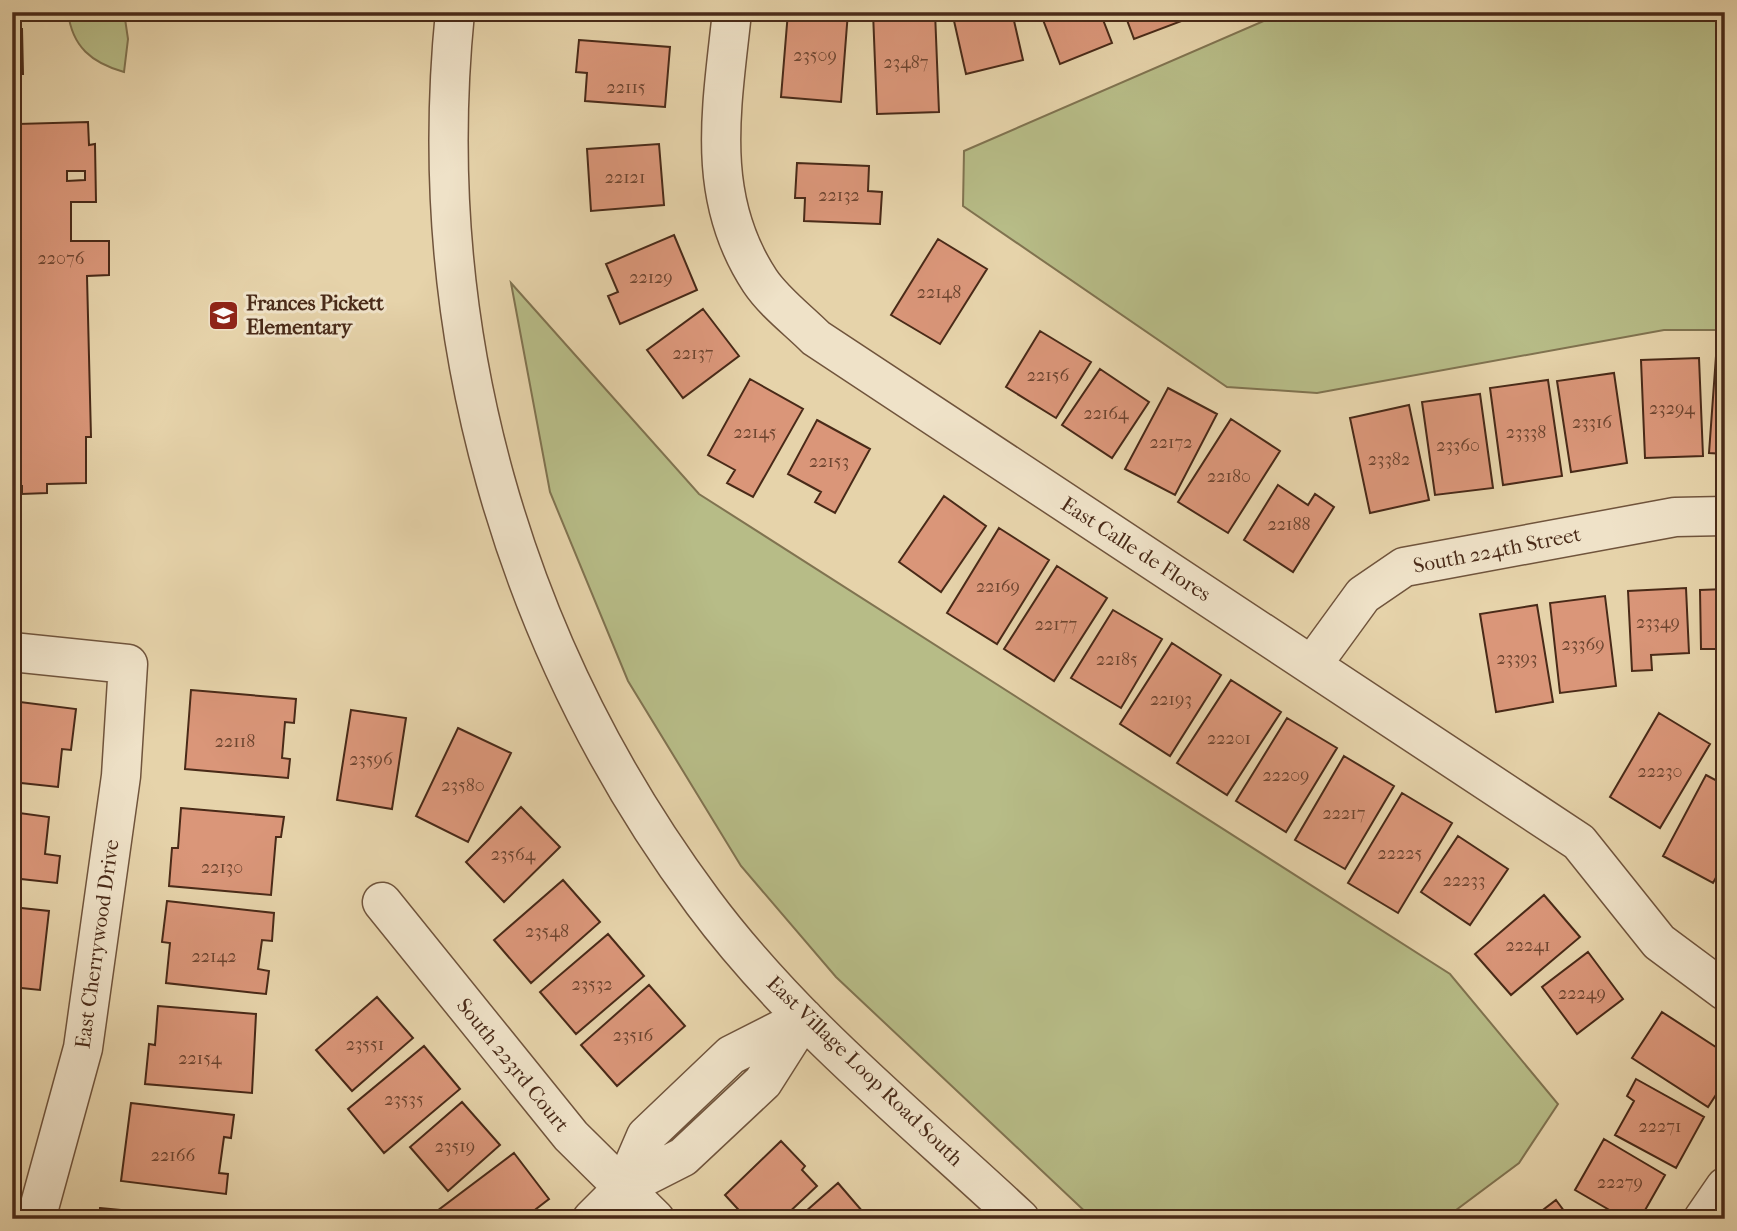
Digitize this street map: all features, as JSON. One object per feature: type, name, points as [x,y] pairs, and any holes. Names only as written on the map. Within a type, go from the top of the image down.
[{"type":"street","name":"East Village Loop Road South","points":[[456,12],[448,149],[453,248],[464,345],[486,452],[526,582],[616,767],[703,903],[804,1018],[1020,1219]]},
{"type":"street","name":"East Calle de Flores","points":[[732,12],[719,137],[727,210],[761,281],[816,338],[1578,842],[1660,942],[1725,991]]},
{"type":"street","name":"South 224th Street","points":[[1312,666],[1363,595],[1404,567],[1675,517],[1725,516]]},
{"type":"street","name":"East Cherrywood Drive","points":[[12,652],[128,664],[121,776],[83,1048],[36,1219]]},
{"type":"street","name":"South 223rd Court","points":[[382,902],[571,1136],[624,1186],[654,1219]]},
{"type":"street","points":[[592,1219],[624,1186],[683,1157],[763,1082],[804,1018]]},
{"type":"street","points":[[1703,1219],[1725,1187]]},
{"type":"green space","points":[[68,12],[124,12],[128,39],[124,72],[102,64],[86,52],[74,35]]},
{"type":"green space","points":[[1292,12],[1725,12],[1725,330],[1664,330],[1317,393],[1227,387],[963,206],[964,151],[1275,16]]},
{"type":"green space","points":[[511,283],[699,494],[1450,974],[1558,1104],[1519,1163],[1444,1219],[1093,1219],[836,977],[741,866],[628,681],[550,492]]},
{"type":"building","points":[[12,12],[15,12],[16,29],[22,29],[23,74],[17,74],[18,124],[88,122],[89,145],[95,144],[96,202],[71,202],[71,241],[109,241],[109,275],[87,276],[91,437],[86,437],[86,483],[47,484],[47,493],[22,494],[22,486],[12,486]],"holes":[[[67,171],[85,171],[85,180],[67,181]]]},
{"type":"building","points":[[788,12],[848,12],[841,102],[781,97]]},
{"type":"building","points":[[873,12],[935,12],[939,112],[877,114]]},
{"type":"building","points":[[952,12],[1012,12],[1023,60],[966,74]]},
{"type":"building","points":[[1040,12],[1100,12],[1112,43],[1060,64]]},
{"type":"building","points":[[1124,12],[1185,12],[1187,19],[1134,39]]},
{"type":"building","points":[[579,40],[670,47],[665,107],[585,101],[587,73],[576,72]]},
{"type":"building","points":[[659,144],[664,205],[591,211],[587,149]]},
{"type":"building","points":[[797,163],[869,166],[868,191],[882,192],[880,224],[804,221],[805,198],[795,198]]},
{"type":"building","points":[[674,235],[697,290],[620,324],[608,296],[618,292],[606,264]]},
{"type":"building","points":[[938,239],[987,269],[940,344],[891,315]]},
{"type":"building","points":[[703,309],[739,356],[683,398],[647,350]]},
{"type":"building","points":[[1040,331],[1091,362],[1056,418],[1006,387]]},
{"type":"building","points":[[1716,356],[1725,357],[1725,454],[1709,453]]},
{"type":"building","points":[[1699,358],[1703,456],[1645,458],[1641,360]]},
{"type":"building","points":[[1100,369],[1149,402],[1112,458],[1062,425]]},
{"type":"building","points":[[1614,373],[1627,463],[1571,472],[1557,381]]},
{"type":"building","points":[[750,379],[803,409],[753,497],[727,483],[735,470],[708,455]]},
{"type":"building","points":[[1548,380],[1562,476],[1503,485],[1490,388]]},
{"type":"building","points":[[1168,388],[1217,414],[1175,495],[1125,469]]},
{"type":"building","points":[[1480,394],[1493,488],[1435,495],[1422,402]]},
{"type":"building","points":[[1409,405],[1429,500],[1370,513],[1350,418]]},
{"type":"building","points":[[1231,419],[1280,451],[1228,533],[1178,502]]},
{"type":"building","points":[[817,420],[870,449],[835,513],[815,502],[821,492],[788,474]]},
{"type":"building","points":[[1278,485],[1308,505],[1315,494],[1334,507],[1293,572],[1244,540]]},
{"type":"building","points":[[944,496],[986,526],[941,592],[899,562]]},
{"type":"building","points":[[999,528],[1049,560],[997,644],[947,613]]},
{"type":"building","points":[[1057,566],[1107,598],[1054,681],[1004,649]]},
{"type":"building","points":[[1686,588],[1689,653],[1651,655],[1652,670],[1632,671],[1628,591]]},
{"type":"building","points":[[1725,589],[1725,649],[1701,649],[1700,590]]},
{"type":"building","points":[[1605,596],[1616,686],[1560,693],[1550,603]]},
{"type":"building","points":[[1537,605],[1553,702],[1496,712],[1480,614]]},
{"type":"building","points":[[1113,610],[1162,639],[1121,708],[1071,678]]},
{"type":"building","points":[[1172,643],[1221,675],[1170,756],[1120,724]]},
{"type":"building","points":[[1231,680],[1281,712],[1227,795],[1177,763]]},
{"type":"building","points":[[191,690],[296,699],[294,723],[285,722],[282,758],[290,759],[288,778],[185,769]]},
{"type":"building","points":[[12,701],[76,709],[71,750],[62,749],[58,787],[12,782]]},
{"type":"building","points":[[351,710],[406,718],[392,809],[337,800]]},
{"type":"building","points":[[1659,713],[1710,744],[1660,828],[1610,797]]},
{"type":"building","points":[[1287,718],[1337,748],[1286,832],[1236,801]]},
{"type":"building","points":[[458,728],[511,753],[468,842],[416,816]]},
{"type":"building","points":[[1344,756],[1394,786],[1345,869],[1295,840]]},
{"type":"building","points":[[1706,775],[1725,785],[1725,861],[1713,883],[1663,856]]},
{"type":"building","points":[[1402,793],[1452,823],[1398,913],[1348,883]]},
{"type":"building","points":[[521,807],[560,847],[504,902],[466,862]]},
{"type":"building","points":[[181,808],[284,817],[281,837],[276,837],[271,895],[169,886],[172,848],[178,848]]},
{"type":"building","points":[[12,812],[49,817],[45,854],[60,856],[57,883],[12,878]]},
{"type":"building","points":[[1458,836],[1508,869],[1470,925],[1421,892]]},
{"type":"building","points":[[563,880],[600,922],[531,983],[494,940]]},
{"type":"building","points":[[1544,895],[1580,937],[1511,995],[1475,954]]},
{"type":"building","points":[[167,901],[274,913],[272,941],[262,940],[258,969],[269,971],[266,994],[166,983],[170,943],[162,942]]},
{"type":"building","points":[[12,907],[49,911],[40,990],[12,987]]},
{"type":"building","points":[[608,934],[644,976],[576,1034],[540,992]]},
{"type":"building","points":[[1588,952],[1623,999],[1577,1034],[1542,987]]},
{"type":"building","points":[[649,985],[685,1026],[617,1086],[581,1045]]},
{"type":"building","points":[[377,997],[413,1038],[352,1091],[316,1050]]},
{"type":"building","points":[[158,1006],[256,1014],[252,1093],[145,1084],[149,1044],[155,1045]]},
{"type":"building","points":[[1662,1012],[1725,1053],[1725,1081],[1708,1107],[1632,1058]]},
{"type":"building","points":[[424,1046],[460,1089],[384,1153],[348,1109]]},
{"type":"building","points":[[12,1063],[20,1064],[15,1105],[12,1105]]},
{"type":"building","points":[[1636,1079],[1704,1117],[1676,1168],[1615,1135],[1634,1101],[1627,1096]]},
{"type":"building","points":[[462,1102],[500,1145],[448,1191],[410,1147]]},
{"type":"building","points":[[131,1103],[234,1115],[231,1138],[224,1137],[219,1173],[228,1174],[226,1194],[121,1181]]},
{"type":"building","points":[[1604,1139],[1665,1175],[1640,1219],[1625,1219],[1575,1190]]},
{"type":"building","points":[[781,1141],[805,1166],[802,1170],[817,1186],[782,1219],[747,1219],[725,1195]]},
{"type":"building","points":[[514,1153],[549,1199],[523,1219],[443,1219],[437,1211]]},
{"type":"building","points":[[838,1183],[869,1219],[797,1219]]},
{"type":"building","points":[[1556,1200],[1570,1219],[1531,1219]]},
{"type":"building","points":[[100,1208],[204,1218],[204,1219],[99,1219]]},
{"type":"place","name":"Frances Pickett Elementary","points":[[223,315]]}]
